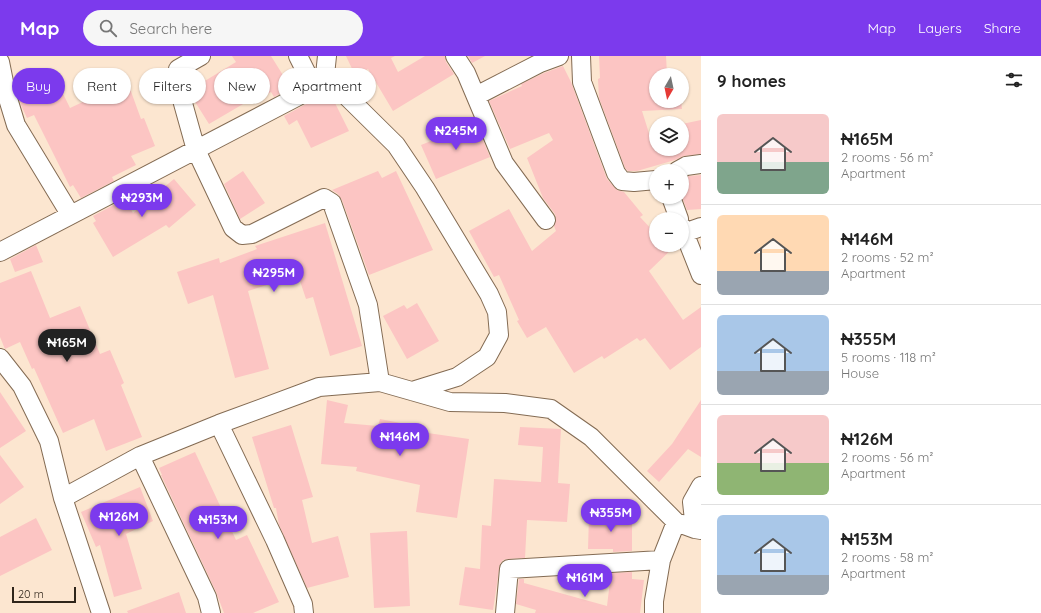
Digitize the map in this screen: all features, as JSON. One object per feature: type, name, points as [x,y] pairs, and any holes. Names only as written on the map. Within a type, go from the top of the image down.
[{"type":"street","points":[[201,56],[174,62],[180,75],[179,89],[196,150],[233,228],[242,235],[252,234],[324,198],[332,203],[368,305],[380,382]]},
{"type":"street","points":[[298,56],[309,68]]},
{"type":"street","points":[[324,68],[327,56]]},
{"type":"street","points":[[455,56],[466,73],[504,163],[546,220]]},
{"type":"street","points":[[476,96],[540,63],[559,56]]},
{"type":"street","points":[[581,56],[582,82],[616,173],[622,181],[649,181]]},
{"type":"street","points":[[0,62],[6,92],[16,126],[70,214]]},
{"type":"street","points":[[0,252],[70,214],[196,150],[279,104]]},
{"type":"street","points":[[347,104],[396,145],[425,188],[489,294],[497,312],[499,335],[487,357],[457,377],[412,391]]},
{"type":"street","points":[[689,166],[701,164]]},
{"type":"street","points":[[689,233],[701,275]]},
{"type":"street","points":[[0,358],[22,386],[49,441],[63,498],[101,613]]},
{"type":"street","points":[[63,498],[140,456],[219,424],[319,387],[380,382],[450,402],[505,403],[551,410],[591,437],[676,522],[698,529]]},
{"type":"street","points":[[219,424],[275,540],[303,604],[304,613]]},
{"type":"street","points":[[140,456],[207,597],[211,613]]},
{"type":"street","points":[[698,529],[692,502],[701,486]]},
{"type":"street","points":[[654,613],[654,602],[661,560],[676,522]]},
{"type":"street","points":[[505,613],[509,569],[661,560]]},
{"type":"building","points":[[232,56],[271,56],[278,68],[278,95],[274,97],[270,93],[270,68],[226,68],[236,62]]},
{"type":"building","points":[[346,56],[395,56],[391,58],[398,72],[425,56],[445,56],[446,62],[454,74],[393,111],[376,82],[376,68],[352,68]]},
{"type":"building","points":[[468,56],[485,56],[472,63]]},
{"type":"building","points":[[599,56],[666,56],[667,68],[649,68],[649,108],[682,109],[642,111],[649,133],[649,156],[684,156],[661,164],[649,164],[649,168],[637,171],[628,171],[625,168],[599,98],[598,79],[600,78]]},
{"type":"building","points":[[563,66],[571,82],[607,179],[617,190],[624,192],[643,215],[640,217],[649,227],[649,252],[669,252],[649,271],[683,320],[701,307],[701,347],[670,370],[645,338],[640,341],[637,338],[604,359],[602,356],[574,373],[546,327],[527,338],[517,321],[519,320],[499,275],[494,277],[469,231],[509,209],[532,251],[556,231],[554,226],[556,219],[555,214],[543,198],[527,158],[553,140],[549,133],[510,149],[489,101],[522,86],[521,84]]},
{"type":"building","points":[[214,75],[214,104],[243,104],[209,124],[196,104],[206,104],[206,80]]},
{"type":"building","points":[[131,92],[141,119],[144,118],[155,146],[131,156],[136,165],[112,177],[114,181],[81,198],[73,185],[70,187],[34,115],[27,118],[21,105],[65,104],[65,98],[70,108],[79,104],[131,104]]},
{"type":"building","points":[[306,104],[336,104],[349,131],[311,148],[297,120],[289,125],[284,116]]},
{"type":"building","points":[[701,120],[701,154],[689,155],[689,123]]},
{"type":"building","points":[[476,123],[490,157],[436,179],[421,145]]},
{"type":"building","points":[[243,171],[265,203],[240,219],[224,184]]},
{"type":"building","points":[[378,171],[382,178],[396,171],[433,250],[369,275],[342,200],[338,194],[332,190]]},
{"type":"building","points":[[701,175],[701,209],[687,210],[685,204],[689,204],[689,176]]},
{"type":"building","points":[[174,179],[196,205],[169,228],[166,225],[113,257],[93,223],[96,221],[93,216],[125,199],[133,213]]},
{"type":"building","points":[[325,223],[362,346],[330,356],[313,297],[306,299],[296,269],[265,280],[267,285],[248,291],[269,369],[235,378],[213,295],[188,304],[177,272],[219,258],[220,263],[257,249],[255,246]]},
{"type":"building","points":[[36,245],[43,262],[15,272],[10,259]]},
{"type":"building","points":[[31,271],[50,318],[80,306],[100,354],[110,350],[124,383],[121,385],[142,437],[106,451],[94,419],[63,433],[34,368],[32,369],[20,342],[5,349],[0,337],[0,283]]},
{"type":"building","points":[[417,303],[439,341],[407,359],[383,316],[404,305],[407,309]]},
{"type":"building","points":[[0,392],[26,431],[0,448]]},
{"type":"building","points":[[327,400],[348,405],[344,423],[378,426],[380,419],[416,426],[414,431],[469,439],[457,518],[416,512],[420,485],[356,471],[357,467],[321,464]]},
{"type":"building","points":[[701,400],[701,457],[688,449],[659,482],[647,471],[672,444]]},
{"type":"building","points":[[291,425],[313,497],[302,500],[312,543],[338,536],[349,577],[307,588],[279,525],[276,508],[274,508],[252,437]]},
{"type":"building","points":[[520,427],[561,429],[558,483],[570,484],[567,522],[527,520],[525,558],[503,560],[500,564],[493,610],[459,605],[465,567],[480,569],[482,525],[491,526],[494,479],[541,482],[543,447],[518,445]]},
{"type":"building","points":[[195,452],[236,540],[247,535],[279,602],[253,613],[224,613],[216,592],[159,468]]},
{"type":"building","points":[[0,455],[24,487],[0,504]]},
{"type":"building","points":[[140,487],[153,521],[126,534],[142,589],[114,597],[100,545],[96,547],[81,512]]},
{"type":"building","points":[[589,516],[632,517],[632,551],[613,552],[613,549],[588,549]]},
{"type":"building","points":[[36,518],[52,550],[0,576],[0,537]]},
{"type":"building","points":[[407,531],[410,606],[374,608],[370,533]]},
{"type":"building","points":[[632,572],[632,579],[644,580],[640,613],[535,613],[536,610],[516,604],[519,579],[524,579],[524,583],[607,606],[611,573]]},
{"type":"building","points":[[179,592],[186,613],[128,613],[127,611]]}]
